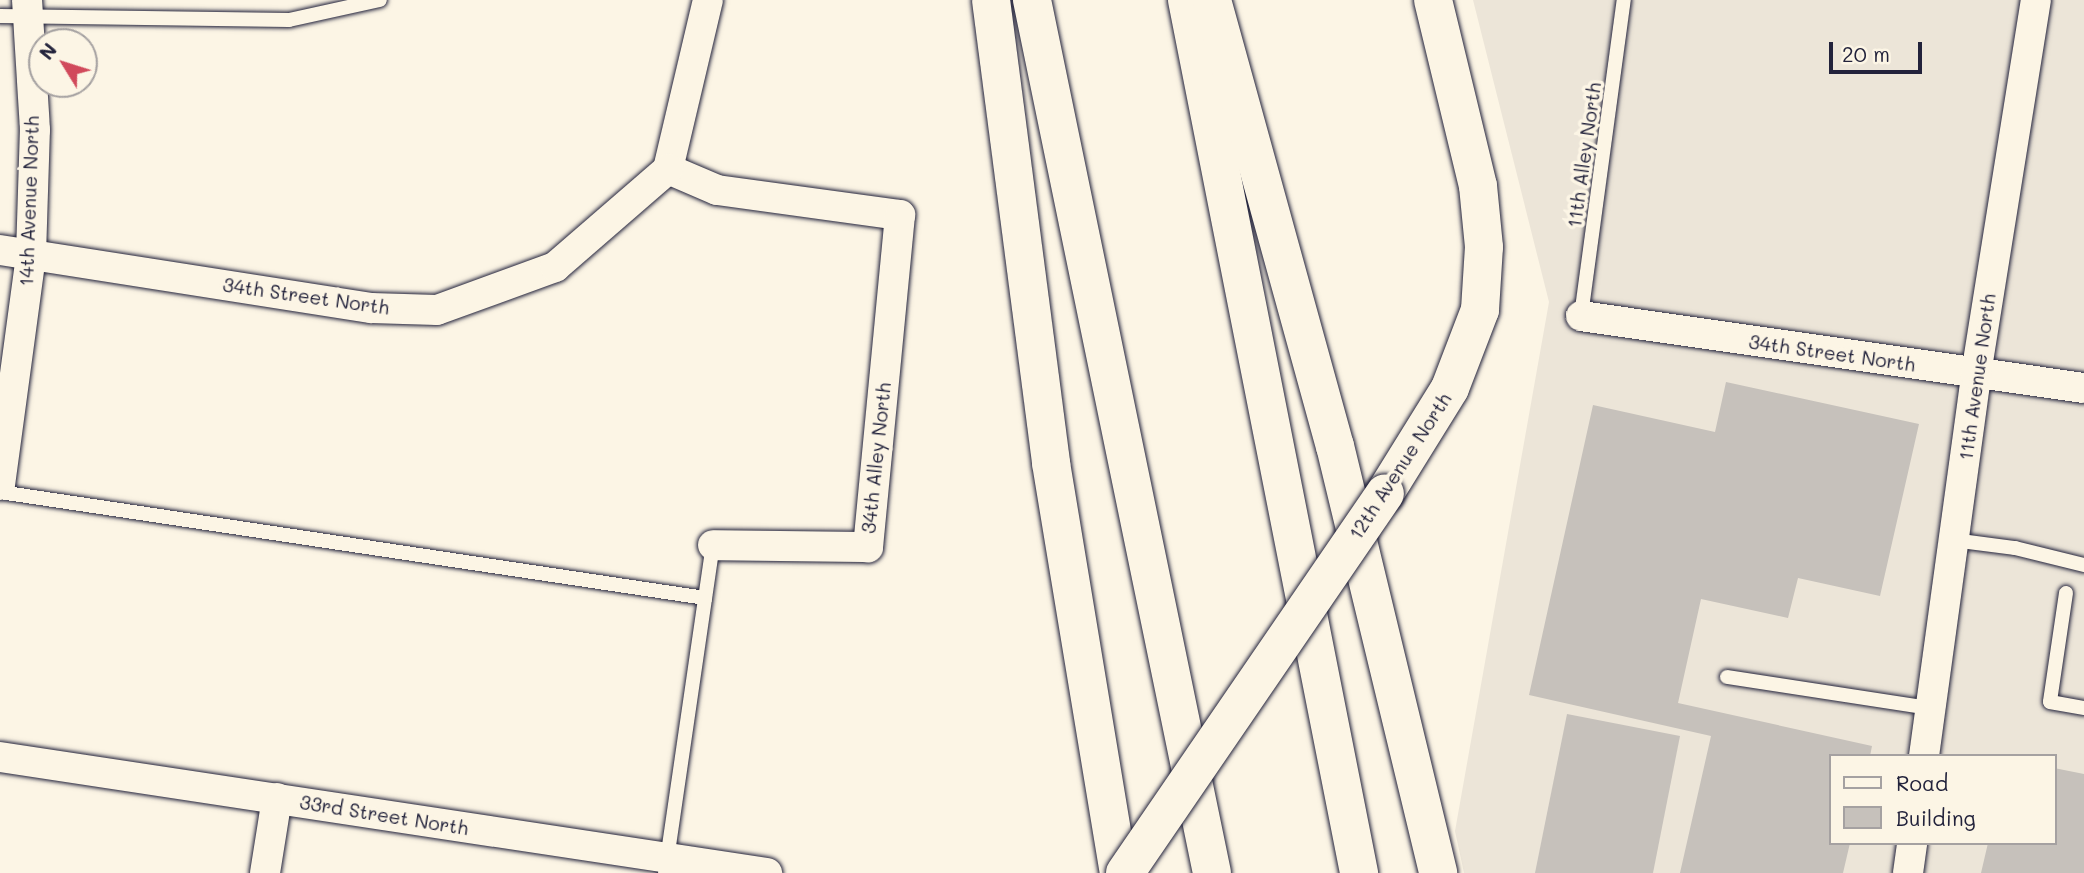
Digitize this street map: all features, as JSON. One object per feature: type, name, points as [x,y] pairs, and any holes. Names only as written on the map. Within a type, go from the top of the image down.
[{"type":"main road","points":[[991,0],[1061,522],[1119,873]]},
{"type":"main road","points":[[1032,0],[1212,873]]},
{"type":"main road","points":[[1187,0],[1359,873]]},
{"type":"main road","points":[[1212,0],[1335,446],[1438,873]]},
{"type":"main road","name":"12th Avenue North","points":[[1125,873],[1385,493],[1450,388],[1479,310],[1484,247],[1478,186],[1433,0]]},
{"type":"main road","points":[[1061,522],[1132,873]]},
{"type":"street","points":[[668,169],[708,0]]},
{"type":"street","name":"11th Avenue North","points":[[1924,754],[1976,374],[2036,0]]},
{"type":"street","name":"14th Avenue North","points":[[0,485],[31,255],[34,130],[17,12]]},
{"type":"street","name":"34th Alley North","points":[[668,169],[717,190],[900,215],[868,547],[713,545]]},
{"type":"street","name":"34th Street North","points":[[0,250],[371,308],[437,310],[555,267],[668,169]]},
{"type":"street","name":"34th Street North","points":[[1581,316],[2084,388]]},
{"type":"street","name":"33rd Street North","points":[[0,757],[277,798],[666,866],[767,873]]},
{"type":"street","points":[[265,873],[277,798]]},
{"type":"street","points":[[1908,873],[1912,845]]},
{"type":"lane","points":[[17,12],[289,20],[380,0]]},
{"type":"lane","name":"11th Alley North","points":[[1581,316],[1624,0]]},
{"type":"lane","points":[[0,492],[705,598]]},
{"type":"lane","points":[[1953,540],[2015,548],[2084,565]]},
{"type":"lane","points":[[666,866],[713,545]]},
{"type":"lane","points":[[2066,593],[2050,702],[2084,708]]},
{"type":"lane","points":[[1727,677],[1930,708]]},
{"type":"shaded area","points":[[1473,0],[2084,0],[2084,873],[1464,873],[1455,831],[1549,302]]},
{"type":"building","points":[[1726,382],[1919,424],[1880,596],[1798,578],[1788,618],[1701,599],[1678,703],[1872,746],[1870,754],[1828,754],[1828,845],[1850,845],[1843,873],[1680,873],[1711,736],[1529,695],[1593,405],[1715,432]]},
{"type":"building","points":[[1567,714],[1680,736],[1653,873],[1535,873]]},
{"type":"building","points":[[2056,768],[2084,774],[2084,873],[1981,873],[1988,845],[2056,845]]}]
